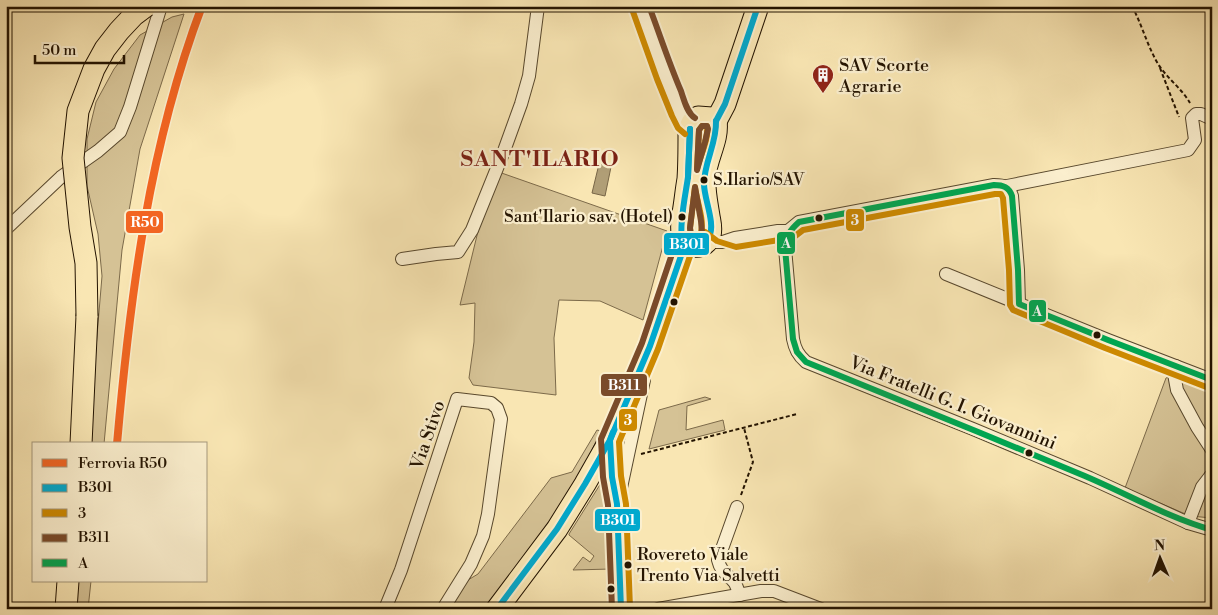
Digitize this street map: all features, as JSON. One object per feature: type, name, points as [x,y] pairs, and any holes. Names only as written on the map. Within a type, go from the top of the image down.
[{"type":"main road","points":[[80,442],[87,316],[86,263],[80,227],[73,158],[78,111],[94,69],[105,49],[134,15],[146,6]]},
{"type":"main road","points":[[684,241],[692,246],[698,246],[708,233],[704,185],[705,170],[717,130],[716,121],[725,104],[758,6]]},
{"type":"main road","points":[[497,609],[557,529],[610,440],[650,346],[682,253],[684,241],[681,229],[688,177],[690,126],[693,120],[698,117],[712,118],[716,121]]},
{"type":"main road","points":[[66,609],[68,582]]},
{"type":"street","points":[[6,229],[61,178],[120,132],[130,107],[162,6]]},
{"type":"street","points":[[402,260],[458,252],[472,230],[521,104],[529,76],[538,6]]},
{"type":"street","points":[[640,6],[680,113],[685,122],[690,126]]},
{"type":"street","points":[[708,233],[723,242],[735,238],[788,231],[799,222],[1188,150],[1195,140],[1187,120],[1196,114],[1212,119]]},
{"type":"street","points":[[1001,186],[1012,196],[1019,304]]},
{"type":"street","name":"Via Fratelli G. I. Giovannini","points":[[788,231],[785,248],[793,339],[795,350],[806,362],[1090,478],[1188,523],[1212,530]]},
{"type":"street","points":[[708,233],[721,233],[735,238]]},
{"type":"street","points":[[946,274],[1212,380]]},
{"type":"street","points":[[617,504],[650,346]]},
{"type":"street","points":[[1176,366],[1174,374],[1177,390],[1212,450]]},
{"type":"street","name":"Via Stivo","points":[[385,609],[401,570],[457,399],[491,403],[497,408],[501,419],[484,536],[471,564],[443,609]]},
{"type":"street","points":[[610,440],[612,477],[617,504],[621,609]]},
{"type":"street","points":[[1212,463],[1212,468]]},
{"type":"street","points":[[1188,523],[1202,487],[1212,474]]},
{"type":"street","points":[[739,502],[718,560],[722,571],[736,584],[740,595]]},
{"type":"street","points":[[658,609],[761,591],[774,591],[821,609]]},
{"type":"path","points":[[1132,6],[1174,102],[1187,120],[1193,108],[1188,99],[1159,66]]},
{"type":"path","points":[[626,458],[797,414]]},
{"type":"path","points":[[739,502],[754,462],[744,428]]},
{"type":"shaded area","points":[[184,14],[140,149],[122,250],[104,442],[88,442],[102,276],[98,234],[87,186],[87,139],[96,102],[114,69],[140,35],[172,17]]},
{"type":"shaded area","points":[[599,164],[611,167],[605,196],[592,193]]},
{"type":"shaded area","points":[[493,170],[667,231],[643,320],[600,301],[559,300],[554,338],[556,395],[473,385],[469,378],[474,342],[475,303],[460,305]]},
{"type":"shaded area","points":[[1174,374],[1212,387],[1212,518],[1190,516],[1125,488],[1166,378]]},
{"type":"shaded area","points":[[705,397],[711,399],[687,406],[686,430],[723,420],[725,430],[649,449],[659,410]]},
{"type":"shaded area","points":[[597,430],[601,431],[567,497],[533,546],[485,609],[447,609],[463,583],[478,574],[551,478],[572,472]]},
{"type":"shaded area","points":[[601,483],[605,484],[606,505],[610,506],[611,569],[573,570],[583,557],[590,562],[594,556],[569,534]]},
{"type":"shaded area","points":[[77,582],[91,582],[88,609],[75,609]]},
{"type":"rail line","name":"R50","points":[[117,442],[128,333],[144,222],[168,113],[202,6]]},
{"type":"transit line","name":"B311","points":[[649,6],[686,106],[695,118]]},
{"type":"transit line","name":"B301","points":[[716,121],[725,104],[758,6]]},
{"type":"transit line","name":"3","points":[[632,9],[672,116],[678,128],[685,134]]},
{"type":"transit line","name":"B301","points":[[688,177],[681,232],[684,242],[695,246],[707,240],[711,232],[704,184],[706,168],[715,137],[716,121]]},
{"type":"transit line","name":"3","points":[[702,126],[707,126],[707,136],[697,169],[699,130],[702,126]]},
{"type":"transit line","name":"B311","points":[[702,126],[707,126],[708,129],[697,170],[699,130],[702,126]]},
{"type":"transit line","name":"B301","points":[[688,177],[690,129]]},
{"type":"transit line","name":"B301","points":[[688,177],[690,129]]},
{"type":"transit line","name":"A","points":[[1212,380],[1019,304],[1012,196],[1009,190],[1003,186],[994,185],[799,222],[788,236],[785,248],[793,339],[797,352],[806,362],[1080,474],[1178,518],[1212,530]]},
{"type":"transit line","name":"3","points":[[695,187],[702,226],[699,236],[693,237],[691,236],[690,228],[695,187]]},
{"type":"transit line","name":"B311","points":[[695,187],[702,232],[694,237],[691,236],[690,228],[695,187]]},
{"type":"transit line","name":"3","points":[[705,232],[717,241],[736,247],[790,240],[803,230],[1001,194],[1003,198],[1009,270],[1010,305],[1013,310],[1209,388]]},
{"type":"transit line","name":"B311","points":[[612,609],[608,505],[603,477],[601,439],[642,343],[675,240]]},
{"type":"transit line","name":"B301","points":[[497,609],[557,529],[610,440],[650,346],[682,253],[684,241]]},
{"type":"transit line","name":"3","points":[[630,608],[626,504],[621,476],[619,442],[658,349],[690,256],[693,242]]},
{"type":"transit line","name":"B301","points":[[613,432],[610,440],[612,477],[617,504],[621,609]]},
{"type":"place","name":"SAV Scorte Agrarie","points":[[823,94]]},
{"type":"place","name":"S.Ilario/SAV","points":[[704,180]]},
{"type":"place","name":"Sant'Ilario sav. (Hotel)","points":[[682,217]]},
{"type":"place","name":"Rovereto Viale Trento Via Salvetti","points":[[628,565]]},
{"type":"district","name":"SANT'ILARIO","points":[[540,159]]}]
